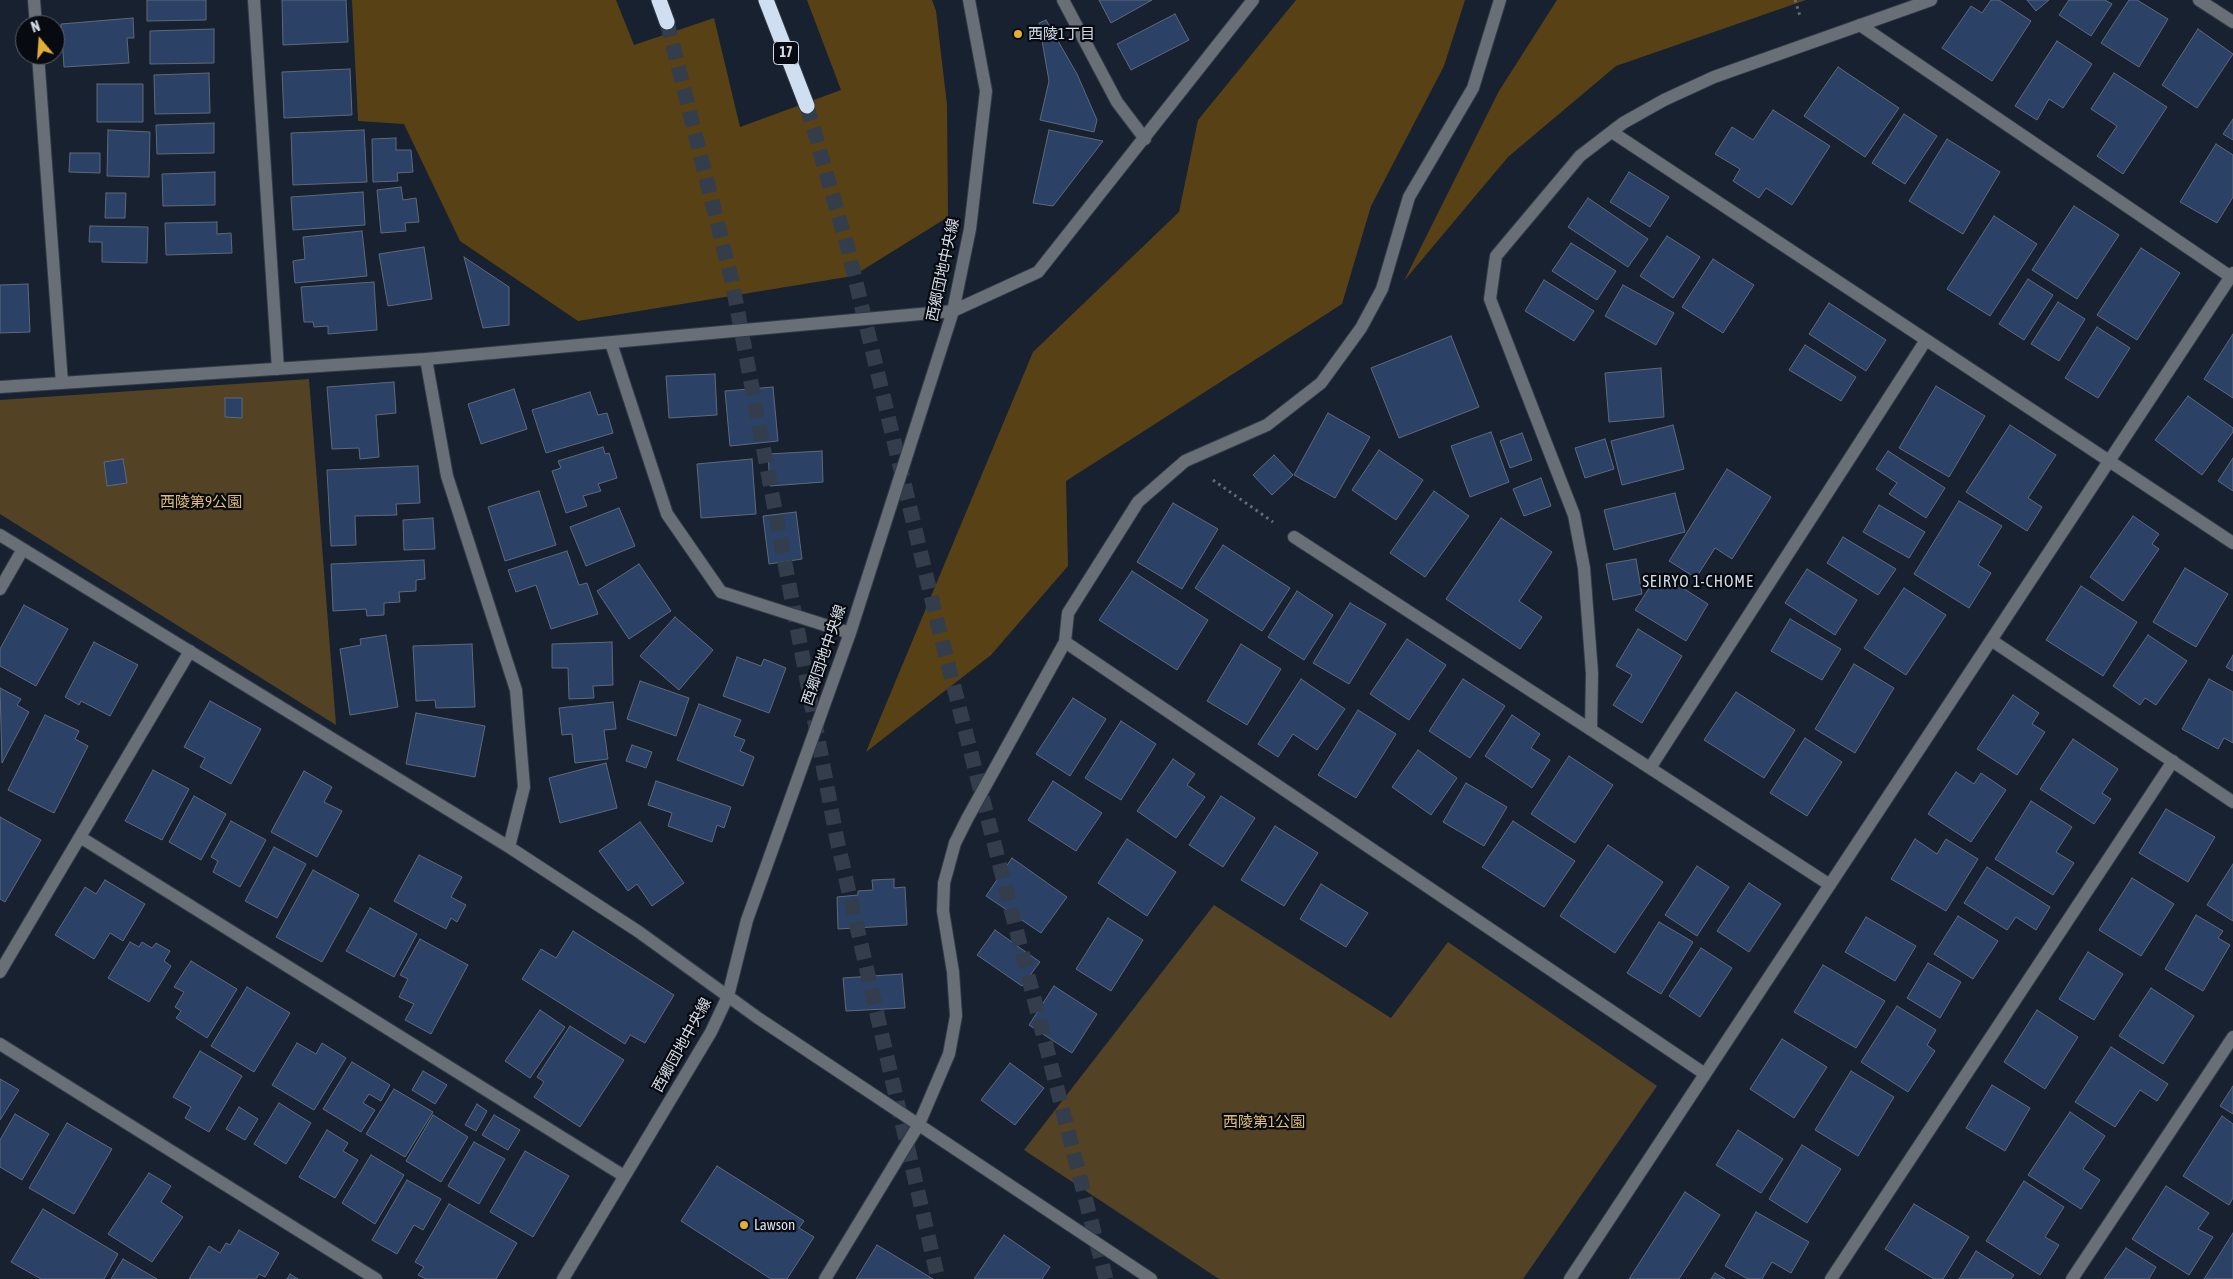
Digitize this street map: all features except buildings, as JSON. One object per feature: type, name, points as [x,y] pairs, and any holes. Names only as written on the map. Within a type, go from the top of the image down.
[{"type":"highway","points":[[659,0],[667,22]]},
{"type":"highway","name":"17","points":[[766,0],[807,106]]},
{"type":"street","points":[[34,0],[35,15]]},
{"type":"street","points":[[254,0],[278,369]]},
{"type":"street","name":"西郷団地中央線","points":[[563,1279],[712,1032],[728,996],[747,920],[850,633],[953,310],[970,229],[986,91],[969,0]]},
{"type":"street","points":[[1063,0],[1117,102],[1145,139]]},
{"type":"street","points":[[0,387],[426,359],[953,310],[1038,272],[1253,0]]},
{"type":"street","points":[[825,1279],[919,1124],[949,1054],[956,1016],[953,972],[943,911],[944,883],[955,843],[1065,642],[1068,613],[1138,502],[1186,460],[1267,425],[1321,383],[1361,328],[1382,289],[1409,197],[1473,88],[1500,0]]},
{"type":"street","points":[[1591,730],[1592,674],[1584,568],[1574,515],[1490,299],[1496,256],[1580,156],[1612,132],[1664,100],[1714,77],[1931,0]]},
{"type":"street","points":[[2199,0],[2233,22]]},
{"type":"street","points":[[1570,1279],[2232,275],[1860,25]]},
{"type":"street","points":[[39,65],[62,383]]},
{"type":"street","points":[[1612,132],[2233,542]]},
{"type":"street","points":[[1650,768],[1926,340]]},
{"type":"street","points":[[611,343],[667,514],[721,592],[850,633]]},
{"type":"street","points":[[426,359],[448,476],[516,690],[524,787],[509,847]]},
{"type":"street","points":[[0,535],[509,847],[639,932],[728,996],[1151,1279]]},
{"type":"street","points":[[1294,537],[1830,885]]},
{"type":"street","points":[[0,589],[23,549]]},
{"type":"street","points":[[1991,640],[2233,802]]},
{"type":"street","points":[[1065,642],[1705,1074]]},
{"type":"street","points":[[0,972],[190,652]]},
{"type":"street","points":[[1831,1279],[2173,761]]},
{"type":"street","points":[[80,837],[624,1176]]},
{"type":"street","points":[[2072,1279],[2233,1037]]},
{"type":"street","points":[[0,1044],[376,1279]]},
{"type":"path","points":[[1186,460],[1294,537]]},
{"type":"green space","name":"西陵第9公園","points":[[309,379],[336,725],[0,514],[0,400]]},
{"type":"green space","name":"西陵第1公園","points":[[1214,905],[1391,1018],[1448,942],[1657,1086],[1523,1279],[1219,1279],[1024,1150]]},
{"type":"shaded area","points":[[352,0],[616,0],[634,45],[714,18],[740,127],[841,90],[807,0],[932,0],[936,11],[947,105],[948,217],[853,276],[578,321],[460,241],[404,124],[358,121]]},
{"type":"shaded area","points":[[1296,0],[1465,0],[1444,66],[1371,206],[1342,304],[1066,481],[1068,566],[991,655],[866,752],[1033,352],[1179,212],[1198,120]]},
{"type":"shaded area","points":[[1557,0],[1806,0],[1616,66],[1508,157],[1404,281],[1499,91]]},
{"type":"tunnel","points":[[667,22],[732,281],[837,840],[938,1279]]},
{"type":"tunnel","points":[[807,106],[848,249],[937,621],[1106,1279]]},
{"type":"place","name":"西陵1丁目","points":[[1018,34]]},
{"type":"place","name":"Lawson","points":[[744,1225]]},
{"type":"district","name":"SEIRYO 1-CHOME","points":[[1698,582]]}]
